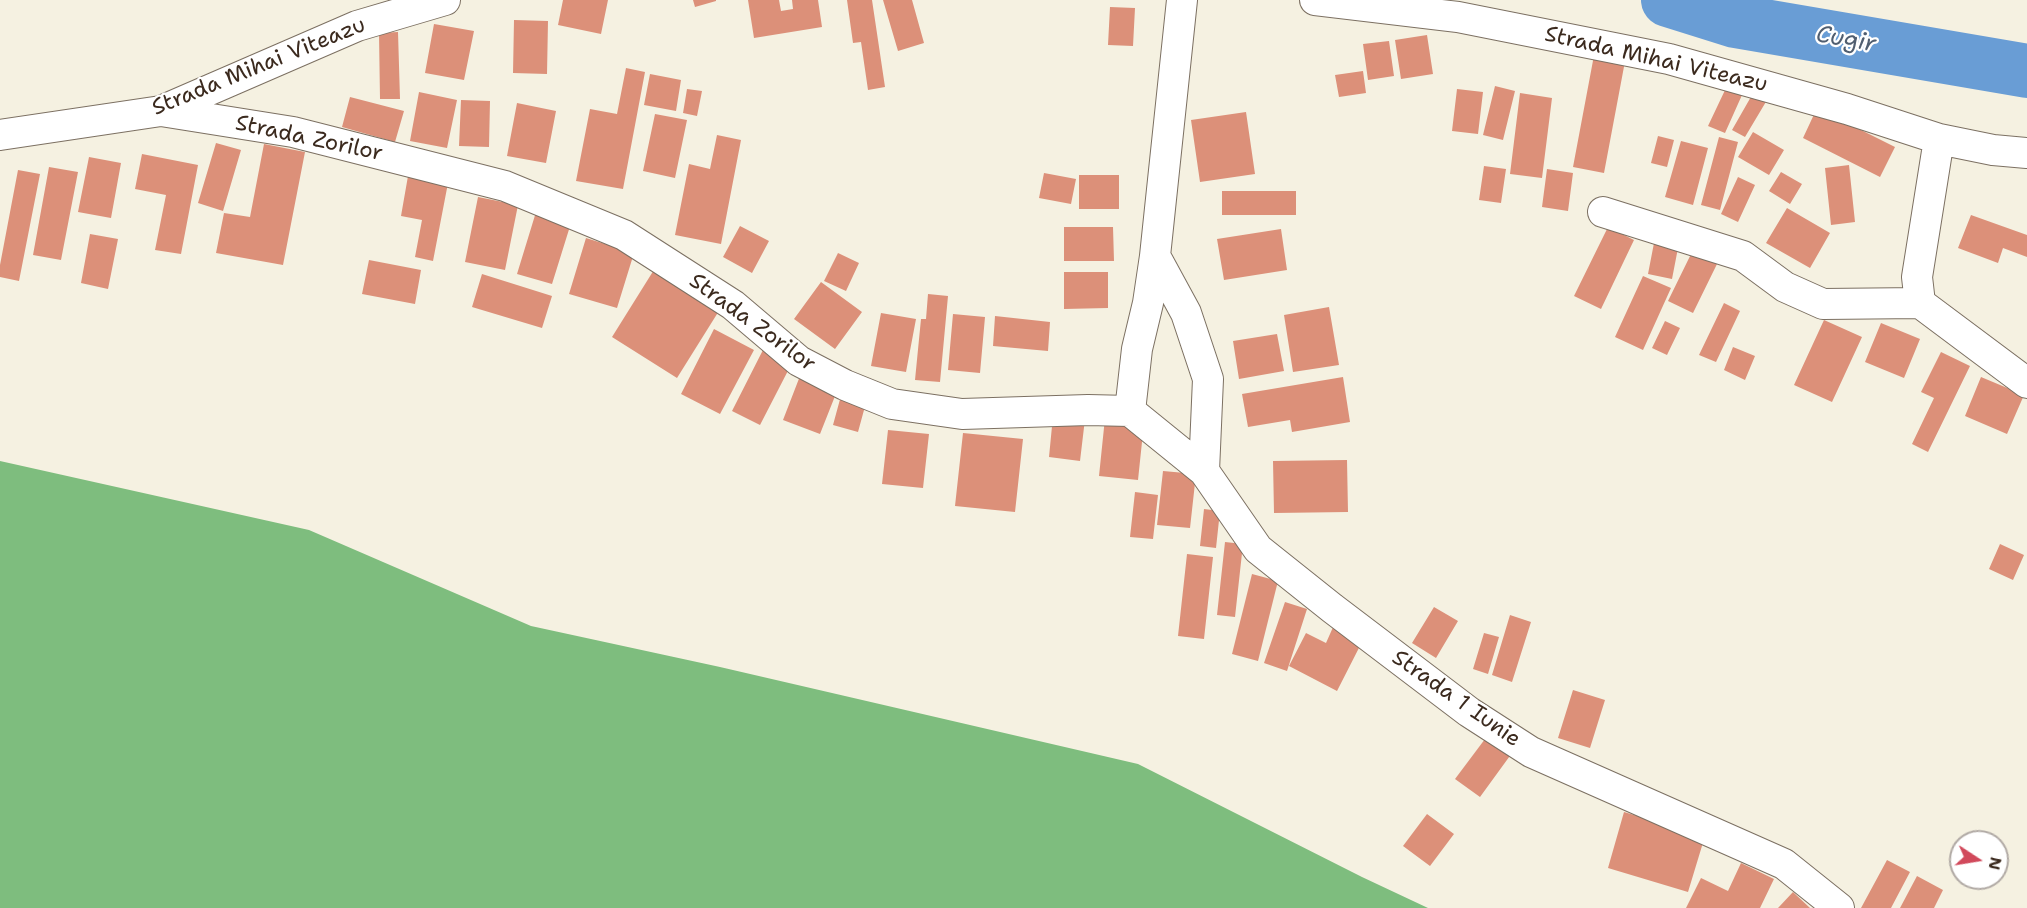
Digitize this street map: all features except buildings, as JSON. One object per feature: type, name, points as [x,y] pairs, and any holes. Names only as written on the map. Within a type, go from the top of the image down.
[{"type":"street","name":"Strada Mihai Viteazu","points":[[0,135],[160,111],[357,26],[445,0]]},
{"type":"street","points":[[1130,411],[1137,349],[1148,303],[1155,256],[1182,0]]},
{"type":"street","name":"Strada Mihai Viteazu","points":[[1315,0],[1464,8],[1669,58],[1847,109],[1940,139],[1993,150],[2027,153]]},
{"type":"street","name":"Strada Zorilor","points":[[160,111],[293,132],[516,191],[624,235],[733,305],[799,361],[845,385],[892,404],[962,414],[1130,411]]},
{"type":"street","points":[[1920,303],[1917,276],[1940,139]]},
{"type":"street","points":[[1603,212],[1743,256],[1785,287],[1824,304],[1920,303],[2027,383]]},
{"type":"street","points":[[1155,256],[1186,313],[1208,379],[1204,471]]},
{"type":"street","name":"Strada 1 Iunie","points":[[1130,411],[1204,471],[1258,549],[1469,712],[1532,752],[1784,864],[1839,908]]},
{"type":"green space","points":[[0,461],[309,530],[531,626],[720,667],[1138,764],[1428,908],[0,908]]},
{"type":"waterway","name":"Cugir","points":[[1668,0],[1735,21],[2027,71]]}]
